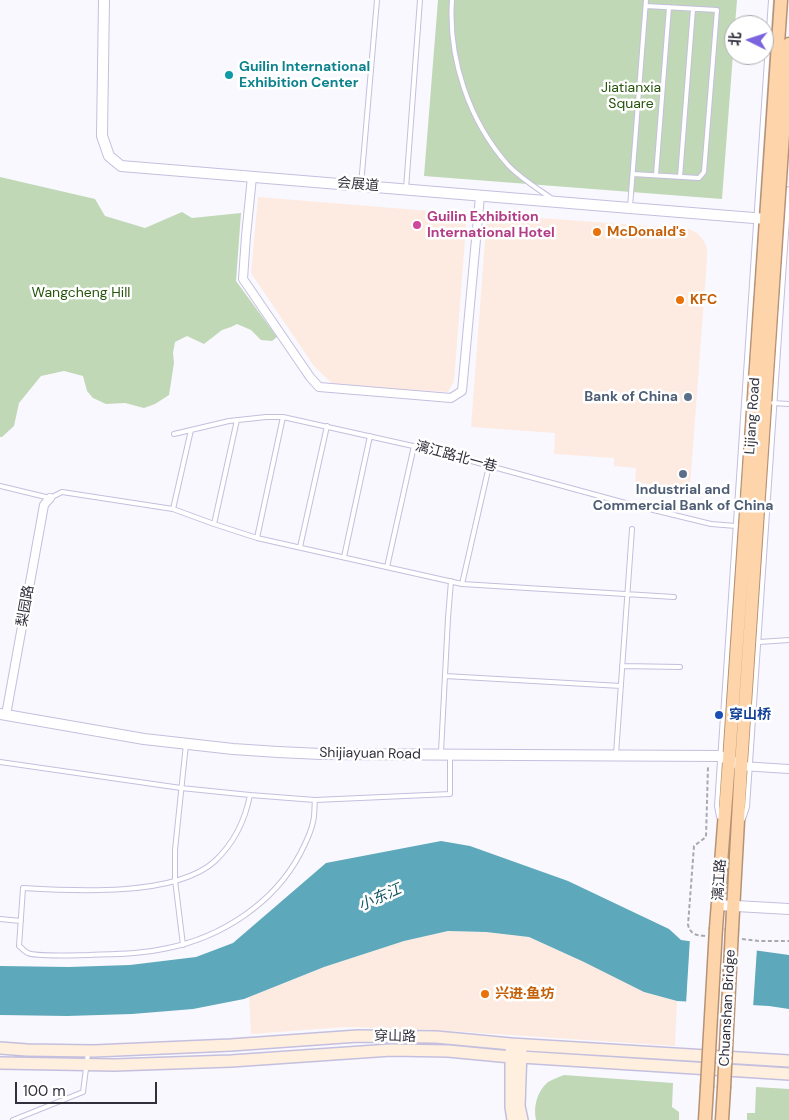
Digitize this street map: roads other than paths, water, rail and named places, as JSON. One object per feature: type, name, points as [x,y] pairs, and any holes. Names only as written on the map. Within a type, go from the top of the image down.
[{"type":"highway","name":"Lijiang Road","points":[[775,218],[781,0]]},
{"type":"highway","name":"Lijiang Road","points":[[737,832],[735,762],[759,403],[789,44]]},
{"type":"highway","name":"Lijiang Road","points":[[723,831],[735,762]]},
{"type":"highway","name":"漓江路","points":[[716,928],[723,831]]},
{"type":"highway","name":"漓江路","points":[[732,929],[737,832]]},
{"type":"highway","name":"Chuanshan Bridge","points":[[704,1120],[716,928]]},
{"type":"highway","name":"Chuanshan Bridge","points":[[722,1120],[732,929]]},
{"type":"main road","name":"穿山路","points":[[0,1048],[88,1051],[231,1045],[358,1036],[436,1037],[516,1044],[789,1061]]},
{"type":"main road","points":[[516,1044],[519,1106],[522,1120]]},
{"type":"main road","name":"穿山路","points":[[0,1063],[114,1065],[231,1061],[391,1050],[448,1051],[789,1074]]},
{"type":"main road","points":[[513,1120],[511,1108],[516,1057]]},
{"type":"street","name":"会展道","points":[[104,0],[102,136],[109,156],[120,166],[630,208],[775,218]]},
{"type":"street","points":[[252,177],[243,279],[314,382],[319,387],[338,389],[451,398],[462,391],[480,196]]},
{"type":"street","name":"梨园路","points":[[3,715],[44,505],[50,498]]},
{"type":"street","name":"Shijiayuan Road","points":[[3,715],[79,729],[186,744],[278,752],[616,756],[735,762]]},
{"type":"street","points":[[735,762],[789,769]]},
{"type":"street","points":[[718,906],[789,909]]},
{"type":"lane","points":[[361,185],[377,0]]},
{"type":"lane","points":[[406,189],[420,0]]},
{"type":"lane","points":[[452,0],[453,47],[463,86],[479,124],[492,146],[510,167],[556,202]]},
{"type":"lane","points":[[630,208],[646,0]]},
{"type":"lane","points":[[735,762],[758,642],[759,403],[775,218],[771,0]]},
{"type":"lane","points":[[633,174],[699,178],[704,172],[715,39],[717,10],[646,6]]},
{"type":"lane","points":[[656,175],[669,7]]},
{"type":"lane","points":[[680,177],[693,9]]},
{"type":"lane","points":[[775,218],[789,189]]},
{"type":"lane","points":[[759,403],[789,404]]},
{"type":"lane","points":[[735,762],[736,526],[759,403]]},
{"type":"lane","points":[[257,538],[284,417]]},
{"type":"lane","name":"漓江路北一巷","points":[[174,434],[237,420],[284,417],[414,446],[711,524],[736,526]]},
{"type":"lane","points":[[214,524],[237,420]]},
{"type":"lane","points":[[300,547],[328,426]]},
{"type":"lane","points":[[173,509],[191,430]]},
{"type":"lane","points":[[344,557],[370,436]]},
{"type":"lane","points":[[387,567],[414,446]]},
{"type":"lane","points":[[462,584],[489,466]]},
{"type":"lane","points":[[0,486],[50,498],[62,492],[173,509],[257,538],[462,584],[674,597]]},
{"type":"lane","points":[[616,756],[632,529]]},
{"type":"lane","points":[[0,762],[181,788],[315,800],[450,794],[445,755],[445,676],[451,581]]},
{"type":"lane","points":[[758,642],[789,640]]},
{"type":"lane","points":[[622,666],[680,668]]},
{"type":"lane","points":[[445,676],[621,686]]},
{"type":"lane","points":[[183,945],[175,880],[175,850],[186,744]]},
{"type":"lane","points":[[250,795],[246,813],[238,832],[214,862],[197,873],[175,880],[117,890],[23,888],[19,946],[29,954],[129,953],[160,950],[183,945],[218,931],[251,910],[282,881],[294,865],[313,823],[315,800]]},
{"type":"lane","points":[[0,919],[21,921]]},
{"type":"lane","points":[[13,1120],[83,1092],[88,1051]]},
{"type":"water","name":"小东江","points":[[441,841],[470,846],[568,881],[669,929],[681,940],[789,955],[789,1009],[769,1006],[677,1001],[644,992],[529,937],[486,932],[448,931],[404,941],[324,967],[244,999],[193,1009],[132,1014],[67,1016],[0,1015],[0,966],[69,967],[130,965],[196,957],[233,943],[326,863]]},
{"type":"place","name":"Guilin International Exhibition Center","points":[[229,75]]},
{"type":"place","name":"Guilin Exhibition International Hotel","points":[[417,225]]},
{"type":"place","name":"McDonald's","points":[[597,232]]},
{"type":"place","name":"KFC","points":[[680,300]]},
{"type":"place","name":"Bank of China","points":[[688,397]]},
{"type":"place","name":"Industrial and Commercial Bank of China","points":[[683,474]]},
{"type":"place","name":"穿山桥","points":[[719,715]]},
{"type":"place","name":"兴进·鱼坊","points":[[485,994]]},
{"type":"park label","name":"Jiatianxia Square","points":[[631,96]]},
{"type":"park label","name":"Wangcheng Hill","points":[[81,293]]}]
